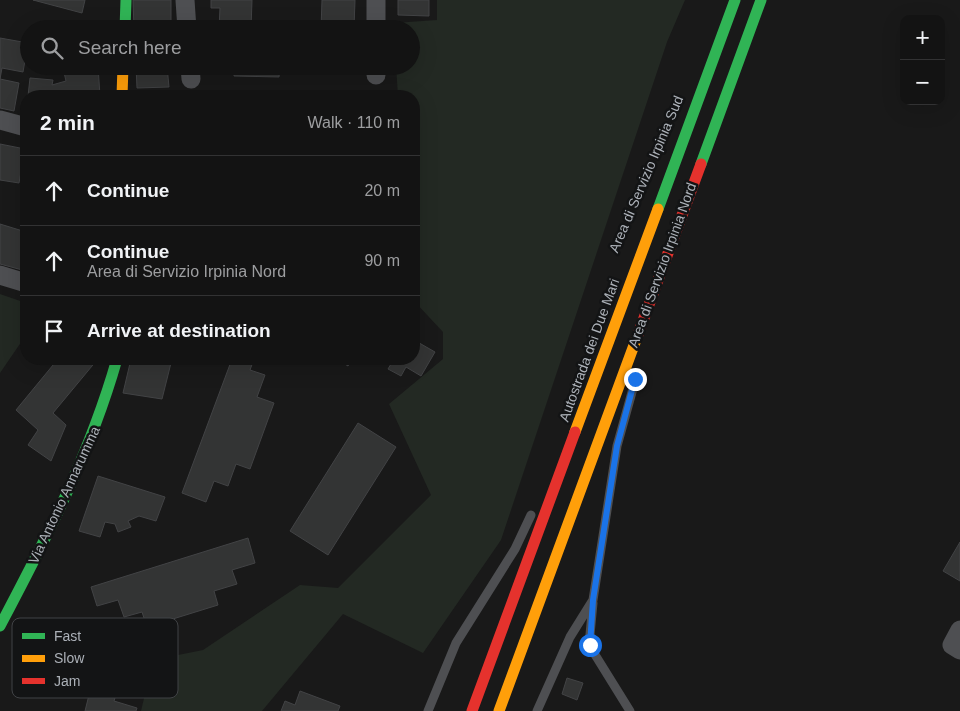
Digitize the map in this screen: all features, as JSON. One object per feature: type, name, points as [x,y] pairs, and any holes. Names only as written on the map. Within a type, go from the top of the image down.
[{"type":"main road","points":[[125,20],[126,0]]},
{"type":"main road","points":[[500,711],[761,0]]},
{"type":"main road","name":"Autostrada dei Due Mari","points":[[472,711],[734,2]]},
{"type":"main road","points":[[122,90],[123,75]]},
{"type":"main road","name":"Via Antonio Annarumma","points":[[0,626],[74,479],[107,400],[116,365]]},
{"type":"street","points":[[185,0],[186,20]]},
{"type":"street","points":[[376,0],[376,20]]},
{"type":"street","points":[[0,120],[20,125]]},
{"type":"street","points":[[0,275],[20,281]]},
{"type":"street","points":[[960,630],[952,645],[960,650]]},
{"type":"lane","points":[[762,27],[770,0]]},
{"type":"lane","name":"Area di Servizio Irpinia Sud","points":[[655,188],[734,2]]},
{"type":"lane","name":"Area di Servizio Irpinia Nord","points":[[537,711],[570,637],[593,600],[617,446],[642,362]]},
{"type":"lane","points":[[428,711],[456,643],[515,549],[534,506]]},
{"type":"lane","points":[[593,600],[590,645],[630,711]]},
{"type":"shaded area","points":[[437,0],[685,0],[667,42],[501,540],[423,653],[343,614],[262,711],[141,711],[144,698],[178,698],[178,655],[203,650],[300,585],[338,588],[431,495],[389,404],[443,359],[443,332],[420,307],[420,90],[398,90],[397,75],[420,75],[420,21],[437,20]]},
{"type":"shaded area","points":[[0,294],[20,301],[20,344],[0,373]]},
{"type":"building","points":[[33,0],[85,0],[82,13]]},
{"type":"building","points":[[133,0],[171,0],[171,20],[134,20]]},
{"type":"building","points":[[211,0],[252,0],[251,20],[219,20],[220,8],[211,8]]},
{"type":"building","points":[[322,0],[355,0],[354,20],[321,20]]},
{"type":"building","points":[[398,0],[429,0],[429,16],[398,15]]},
{"type":"building","points":[[0,38],[20,42],[20,71],[2,68],[0,79]]},
{"type":"building","points":[[65,75],[99,75],[100,90],[29,90],[30,78],[53,80],[52,85],[66,81]]},
{"type":"building","points":[[136,75],[168,75],[169,87],[137,88]]},
{"type":"building","points":[[234,75],[279,75],[279,77]]},
{"type":"building","points":[[0,79],[19,83],[14,111],[0,108]]},
{"type":"building","points":[[0,144],[20,148],[19,183],[0,180]]},
{"type":"building","points":[[0,224],[20,230],[20,269],[0,264]]},
{"type":"building","points":[[420,343],[435,352],[421,376],[406,367],[401,376],[388,369],[390,365],[420,365]]},
{"type":"building","points":[[53,365],[93,365],[53,413],[66,425],[51,461],[28,445],[38,430],[16,410]]},
{"type":"building","points":[[130,365],[170,365],[162,399],[123,393]]},
{"type":"building","points":[[230,365],[252,365],[250,370],[265,375],[257,397],[274,403],[250,469],[236,464],[228,486],[214,481],[206,502],[182,493]]},
{"type":"building","points":[[358,423],[396,447],[328,555],[290,531]]},
{"type":"building","points":[[98,476],[165,497],[156,521],[139,516],[128,521],[131,527],[118,532],[115,524],[105,522],[100,537],[79,531]]},
{"type":"building","points":[[248,538],[255,563],[232,570],[237,584],[214,591],[218,605],[176,618],[144,618],[142,612],[124,617],[118,600],[97,606],[91,587]]},
{"type":"building","points":[[960,542],[960,581],[943,571]]},
{"type":"building","points":[[567,678],[583,683],[577,700],[562,694]]},
{"type":"building","points":[[300,691],[340,706],[338,711],[281,711],[285,701],[295,705]]},
{"type":"building","points":[[88,698],[115,698],[114,701],[137,708],[136,711],[85,711]]},
{"type":"traffic: fast","points":[[125,20],[126,0]]},
{"type":"traffic: fast","points":[[658,209],[735,0]]},
{"type":"traffic: fast","points":[[701,164],[761,0]]},
{"type":"traffic: fast","points":[[0,626],[66,496],[94,429],[115,365]]},
{"type":"traffic: slow","points":[[122,90],[123,75]]},
{"type":"traffic: slow","points":[[575,432],[658,209]]},
{"type":"traffic: slow","points":[[499,711],[637,337]]},
{"type":"traffic: jam","points":[[637,337],[701,164]]},
{"type":"traffic: jam","points":[[472,711],[575,432]]},
{"type":"route","points":[[590,645],[593,600],[617,446],[635,379]]}]
